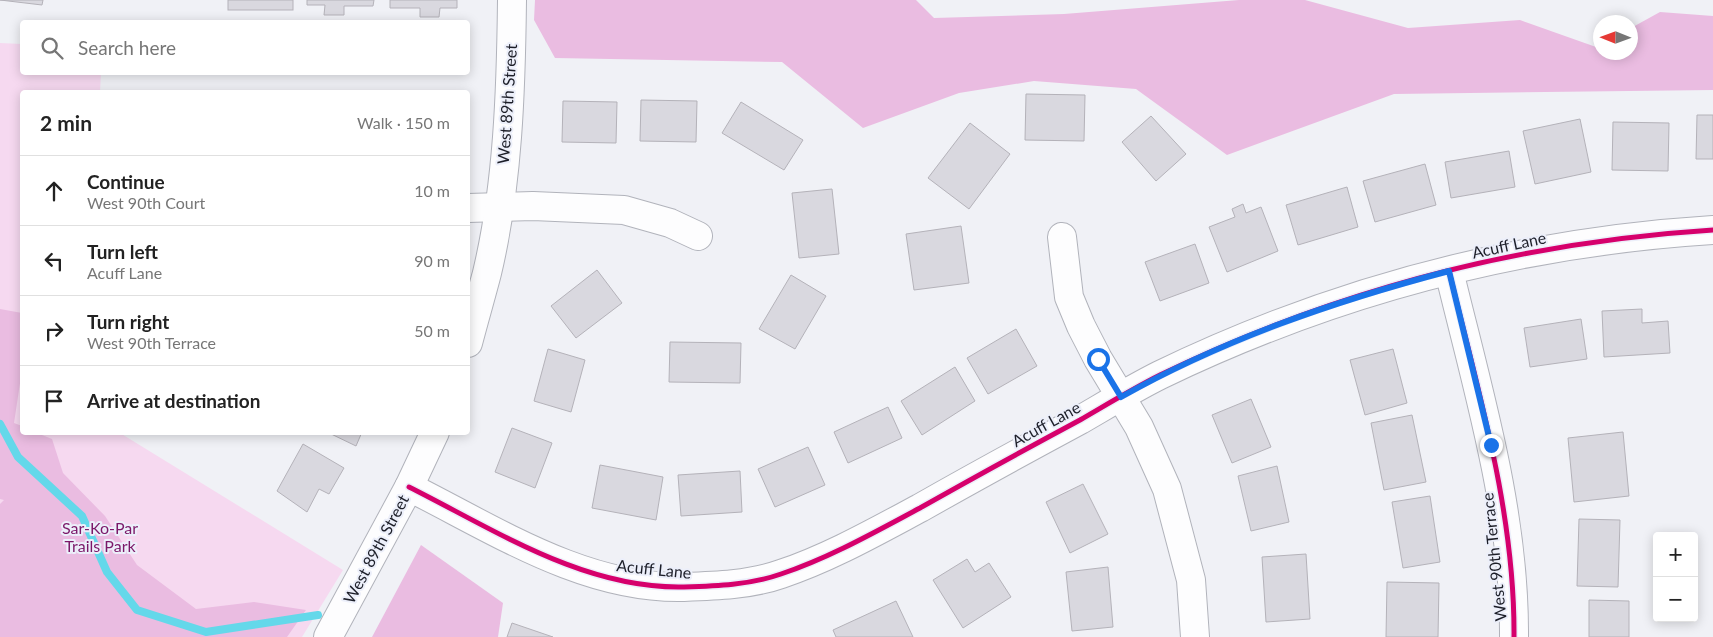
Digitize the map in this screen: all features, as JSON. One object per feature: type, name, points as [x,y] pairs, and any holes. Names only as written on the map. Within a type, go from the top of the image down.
[{"type":"street","name":"West 89th Street","points":[[470,336],[487,272],[499,207],[505,158],[512,0]]},
{"type":"street","points":[[470,208],[533,206],[624,210],[670,223],[698,236]]},
{"type":"street","name":"Acuff Lane","points":[[409,487],[521,544],[585,571],[625,582],[680,587],[736,584],[779,575],[860,541],[1156,377],[1218,348],[1316,309],[1505,256],[1602,240],[1713,230]]},
{"type":"street","points":[[1062,237],[1069,297],[1098,359],[1147,444],[1167,489],[1191,580],[1195,637]]},
{"type":"street","name":"West 90th Terrace","points":[[1449,271],[1504,504],[1514,614],[1514,637]]},
{"type":"street","name":"West 89th Street","points":[[328,637],[409,487],[434,435]]},
{"type":"green space","points":[[535,0],[916,0],[934,18],[1064,14],[1239,0],[1305,0],[1408,28],[1520,20],[1593,46],[1593,60],[1638,60],[1638,24],[1660,12],[1713,16],[1713,90],[1394,94],[1227,155],[1136,89],[1034,81],[959,93],[863,128],[782,62],[555,58],[534,20]]},
{"type":"green space","name":"Sar-Ko-Par Trails Park","points":[[0,43],[20,44],[20,75],[101,75],[100,90],[20,90],[20,435],[123,435],[343,570],[302,637],[0,637]]},
{"type":"green space","points":[[0,309],[20,313],[20,383],[14,423],[20,425],[20,435],[42,435],[52,439],[63,473],[105,516],[137,565],[196,609],[254,602],[306,610],[287,637],[0,637],[0,504],[4,500],[0,499]]},
{"type":"green space","points":[[421,545],[503,603],[498,637],[372,637]]},
{"type":"building","points":[[0,0],[43,0],[42,5]]},
{"type":"building","points":[[228,0],[293,0],[293,10],[228,10]]},
{"type":"building","points":[[307,0],[374,0],[373,6],[344,6],[344,15],[324,15],[325,5],[307,5]]},
{"type":"building","points":[[390,0],[457,0],[457,8],[440,8],[439,17],[420,17],[420,8],[390,8]]},
{"type":"building","points":[[1026,94],[1085,95],[1084,141],[1025,140]]},
{"type":"building","points":[[641,100],[697,101],[696,142],[640,141]]},
{"type":"building","points":[[563,101],[617,102],[616,143],[562,142]]},
{"type":"building","points":[[741,102],[803,140],[784,170],[722,133]]},
{"type":"building","points":[[1697,115],[1713,115],[1713,159],[1696,159]]},
{"type":"building","points":[[1151,116],[1186,154],[1156,181],[1122,142]]},
{"type":"building","points":[[1580,119],[1591,172],[1535,184],[1523,131]]},
{"type":"building","points":[[1613,122],[1669,123],[1668,171],[1612,170]]},
{"type":"building","points":[[970,123],[1010,154],[969,209],[928,178]]},
{"type":"building","points":[[1509,151],[1515,187],[1451,198],[1445,162]]},
{"type":"building","points":[[1425,164],[1436,205],[1375,222],[1363,181]]},
{"type":"building","points":[[1347,187],[1358,227],[1298,245],[1286,205]]},
{"type":"building","points":[[832,189],[839,254],[799,258],[792,193]]},
{"type":"building","points":[[1243,204],[1246,213],[1261,207],[1278,251],[1227,272],[1209,227],[1235,217],[1232,209]]},
{"type":"building","points":[[961,226],[969,283],[914,290],[906,234]]},
{"type":"building","points":[[1195,244],[1209,283],[1160,301],[1145,262]]},
{"type":"building","points":[[597,270],[622,303],[576,338],[551,306]]},
{"type":"building","points":[[791,275],[826,296],[795,349],[759,329]]},
{"type":"building","points":[[1642,309],[1642,323],[1668,321],[1670,353],[1604,357],[1602,311]]},
{"type":"building","points":[[1581,319],[1587,359],[1530,367],[1524,328]]},
{"type":"building","points":[[1016,329],[1037,366],[988,394],[967,358]]},
{"type":"building","points":[[670,342],[741,343],[740,383],[669,382]]},
{"type":"building","points":[[548,349],[585,360],[571,412],[534,401]]},
{"type":"building","points":[[1393,349],[1407,403],[1365,415],[1350,360]]},
{"type":"building","points":[[955,367],[975,401],[922,435],[901,401]]},
{"type":"building","points":[[1251,399],[1271,447],[1232,463],[1212,415]]},
{"type":"building","points":[[888,407],[902,438],[848,463],[834,432]]},
{"type":"building","points":[[1412,415],[1426,482],[1384,490],[1371,423]]},
{"type":"building","points":[[512,428],[552,443],[535,488],[495,472]]},
{"type":"building","points":[[1623,432],[1629,496],[1574,502],[1568,438]]},
{"type":"building","points":[[333,435],[361,435],[356,446]]},
{"type":"building","points":[[303,444],[344,468],[329,494],[319,489],[307,512],[277,491]]},
{"type":"building","points":[[808,447],[825,485],[775,507],[758,469]]},
{"type":"building","points":[[600,465],[663,477],[656,520],[592,508]]},
{"type":"building","points":[[1277,466],[1289,522],[1251,531],[1238,476]]},
{"type":"building","points":[[740,471],[742,512],[681,516],[678,475]]},
{"type":"building","points":[[1083,484],[1108,534],[1070,553],[1046,502]]},
{"type":"building","points":[[1430,496],[1440,562],[1403,568],[1392,502]]},
{"type":"building","points":[[1579,519],[1620,520],[1618,587],[1577,586]]},
{"type":"building","points":[[1306,554],[1310,619],[1266,622],[1262,557]]},
{"type":"building","points":[[967,559],[975,572],[989,563],[1011,597],[963,628],[933,580]]},
{"type":"building","points":[[1108,567],[1113,627],[1072,631],[1066,572]]},
{"type":"building","points":[[1387,582],[1439,583],[1438,637],[1386,637]]},
{"type":"building","points":[[1589,600],[1629,601],[1629,637],[1589,637]]},
{"type":"building","points":[[896,601],[913,637],[836,637],[833,630]]},
{"type":"building","points":[[512,623],[553,637],[507,637]]},
{"type":"waterway","points":[[0,424],[18,457],[82,516],[107,572],[137,610],[206,632],[318,615]]},
{"type":"cycle path","points":[[409,487],[541,554],[575,568],[611,578],[646,585],[683,587],[757,581],[799,568],[852,544],[1160,375],[1226,345],[1293,319],[1361,295],[1499,259],[1641,236],[1713,230]]},
{"type":"cycle path","points":[[1449,271],[1483,407],[1502,498],[1513,590],[1514,637]]},
{"type":"route","points":[[1098,359],[1121,397],[1156,377],[1218,348],[1316,309],[1449,271],[1491,445]]}]
